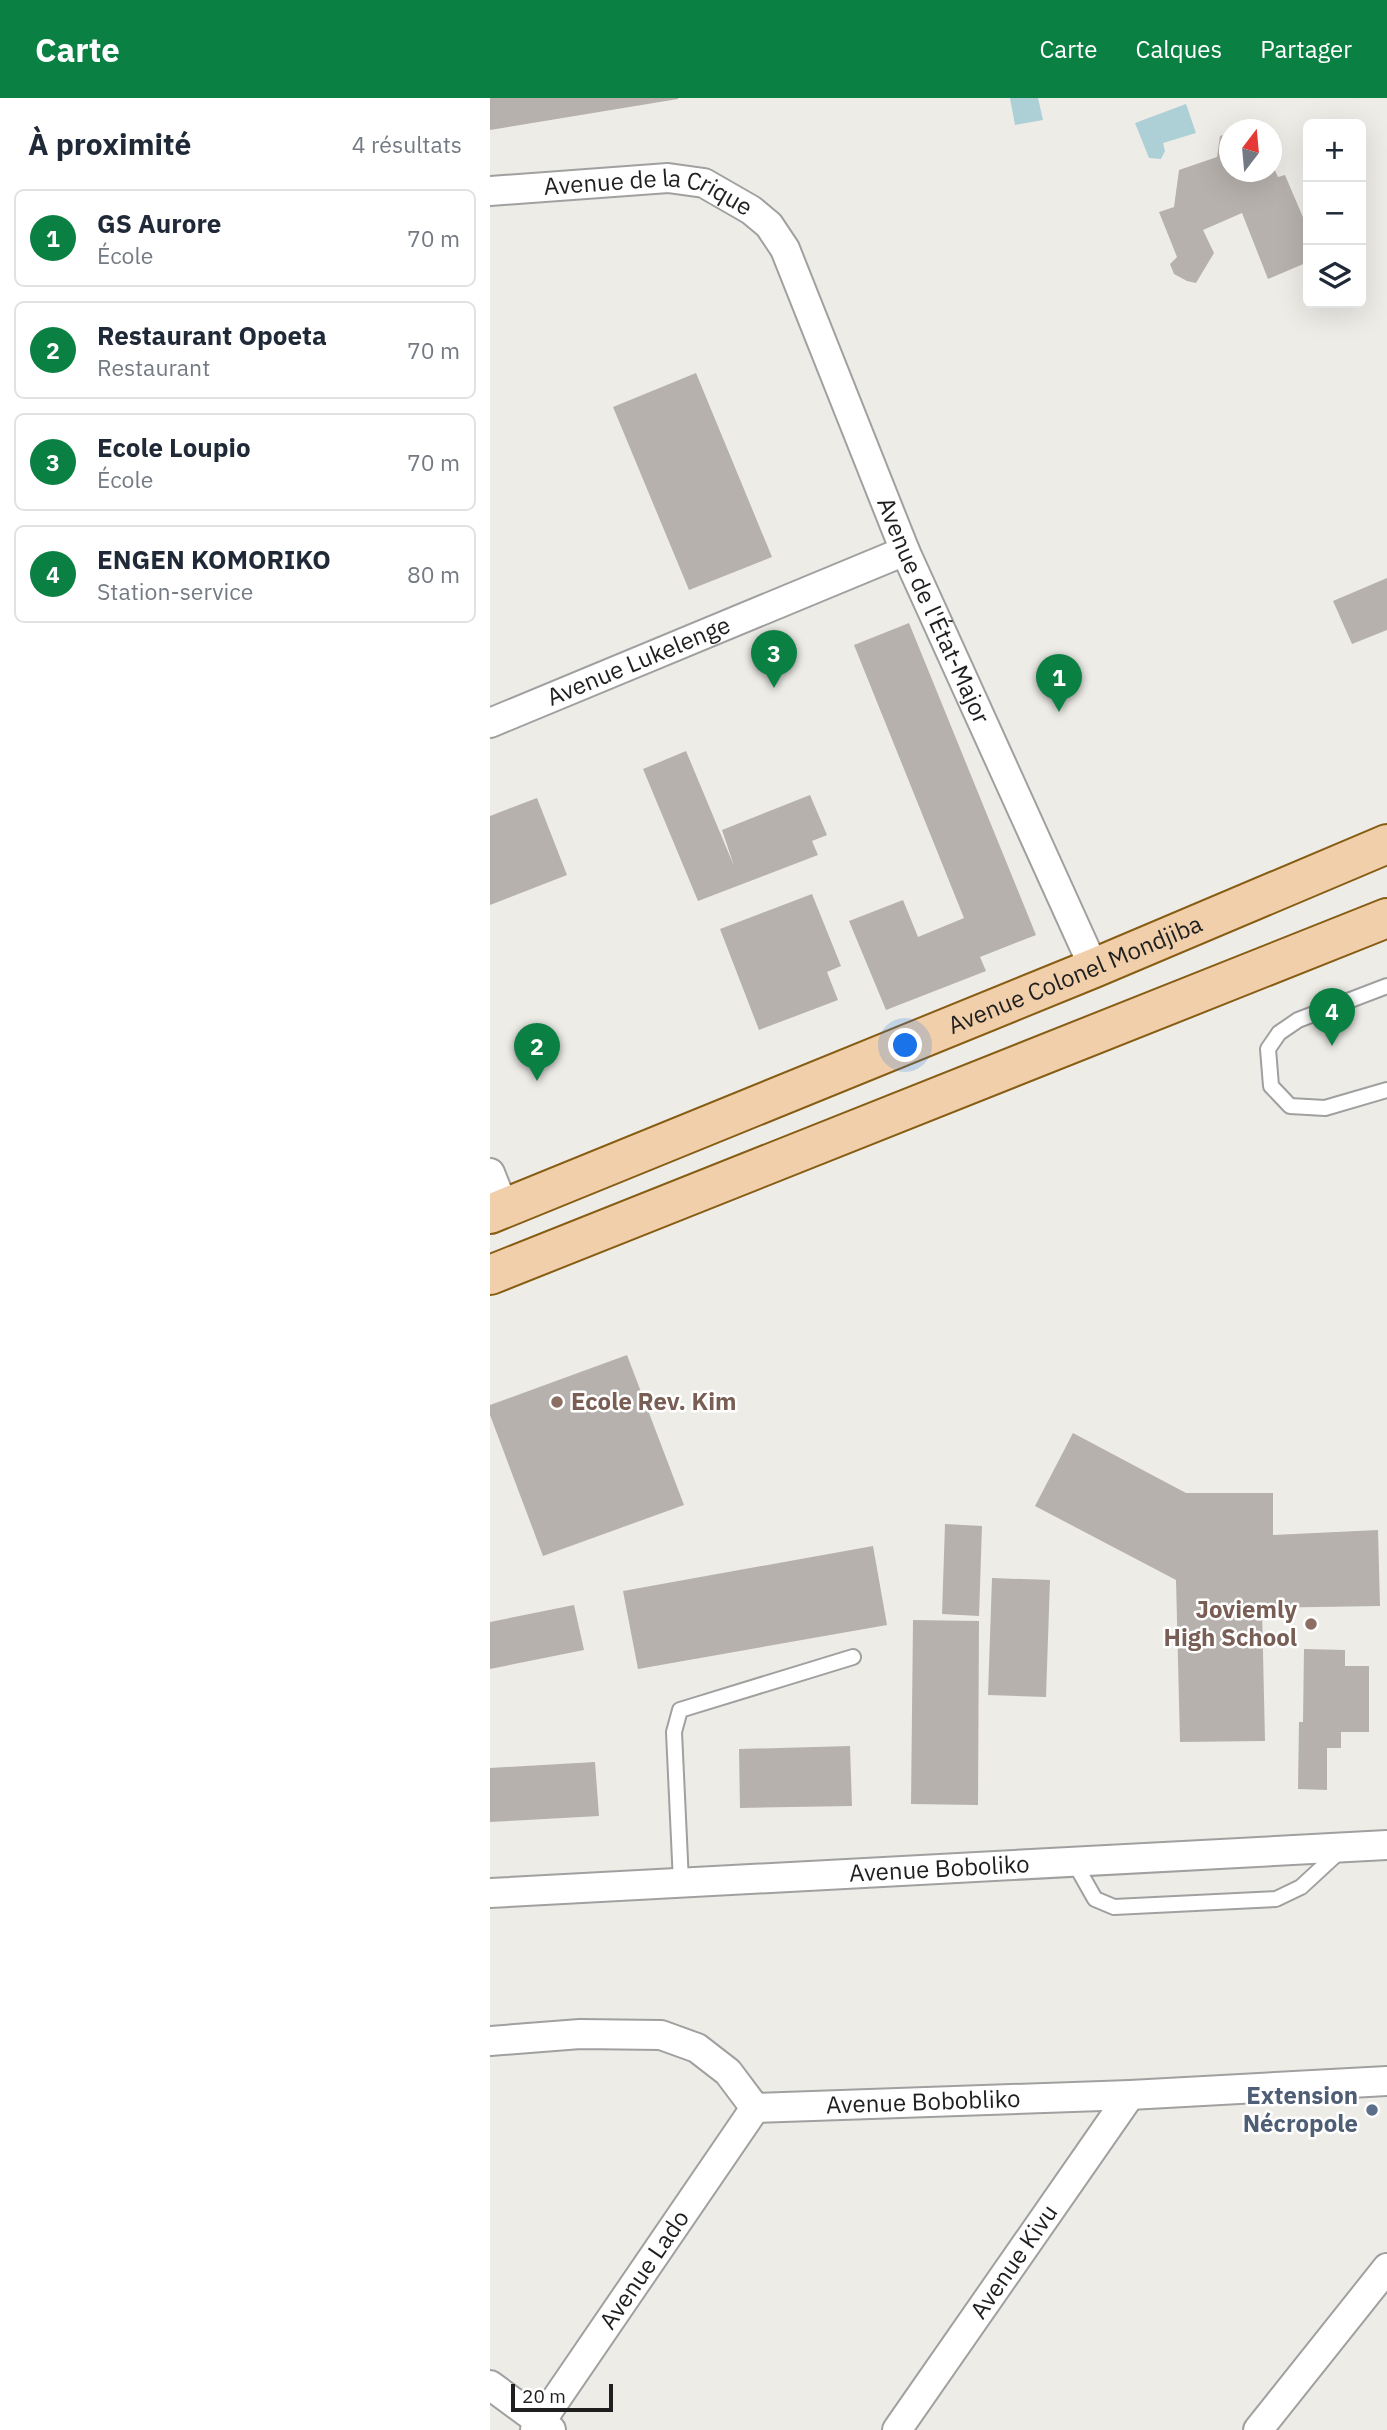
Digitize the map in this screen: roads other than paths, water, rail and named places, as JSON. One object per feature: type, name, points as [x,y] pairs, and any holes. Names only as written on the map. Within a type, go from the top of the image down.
[{"type":"main road","name":"Avenue Colonel Mondjiba","points":[[497,1211],[1094,968],[1387,844]]},
{"type":"main road","points":[[490,1275],[1387,918]]},
{"type":"street","name":"Avenue de la Crique","points":[[490,191],[668,178],[704,183],[751,210],[769,225],[785,249]]},
{"type":"street","name":"Avenue de l'État-Major","points":[[785,249],[905,551],[1094,968]]},
{"type":"street","name":"Avenue Lukelenge","points":[[490,723],[905,551]]},
{"type":"street","points":[[490,1173],[497,1211]]},
{"type":"street","name":"Avenue Boboliko","points":[[490,1893],[1387,1845]]},
{"type":"street","points":[[490,2041],[580,2034],[661,2035],[697,2048],[728,2072],[755,2108]]},
{"type":"street","name":"Avenue Bobobliko","points":[[755,2108],[1130,2095],[1387,2081]]},
{"type":"street","name":"Avenue Kivu","points":[[897,2430],[1130,2095]]},
{"type":"street","name":"Avenue Lado","points":[[542,2427],[755,2108]]},
{"type":"street","points":[[1258,2430],[1387,2268]]},
{"type":"street","points":[[490,2385],[542,2427]]},
{"type":"lane","points":[[1387,986],[1298,1020],[1279,1033],[1268,1049],[1271,1086],[1290,1106],[1325,1108],[1387,1090]]},
{"type":"lane","points":[[681,1882],[674,1732],[680,1710],[853,1657]]},
{"type":"lane","points":[[1074,1861],[1095,1899],[1114,1907],[1276,1899],[1301,1887],[1343,1847]]},
{"type":"water","points":[[1010,98],[1038,98],[1043,120],[1015,125]]},
{"type":"water","points":[[1186,104],[1196,133],[1163,143],[1165,151],[1161,159],[1149,158],[1135,123]]},
{"type":"place","name":"Ecole Loupio","points":[[774,688]]},
{"type":"place","name":"GS Aurore","points":[[1059,712]]},
{"type":"place","name":"ENGEN KOMORIKO","points":[[1332,1046]]},
{"type":"place","name":"Restaurant Opoeta","points":[[537,1081]]},
{"type":"place","name":"Ecole Rev. Kim","points":[[557,1402]]},
{"type":"place","name":"Joviemly High School","points":[[1311,1624]]},
{"type":"place","name":"Extension Nécropole","points":[[1372,2110]]}]
